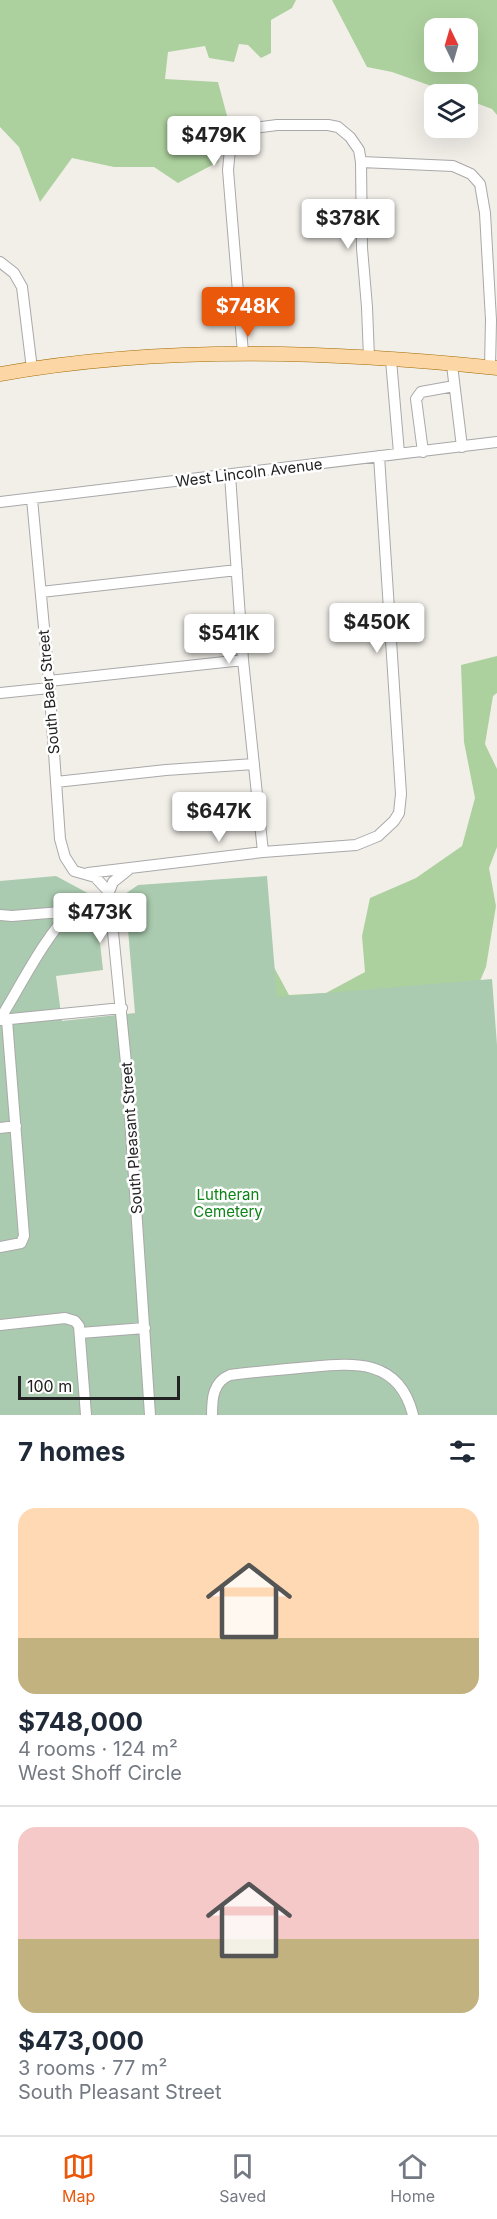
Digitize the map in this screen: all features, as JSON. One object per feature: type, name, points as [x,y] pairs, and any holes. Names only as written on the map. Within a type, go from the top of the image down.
[{"type":"main road","points":[[0,374],[135,357],[243,353],[369,358],[493,368]]},
{"type":"street","points":[[243,353],[228,170],[230,149],[237,134],[257,126],[328,124],[338,127],[350,137],[359,150],[369,358]]},
{"type":"street","points":[[361,162],[453,166],[464,169],[480,184],[485,204],[493,368]]},
{"type":"street","points":[[0,262],[14,273],[22,287],[32,369]]},
{"type":"street","points":[[391,360],[399,453]]},
{"type":"street","points":[[452,365],[462,447]]},
{"type":"street","points":[[423,452],[416,399],[421,392],[454,386]]},
{"type":"street","name":"West Lincoln Avenue","points":[[0,502],[497,442]]},
{"type":"street","points":[[84,874],[263,852],[356,845],[378,836],[399,813],[379,456]]},
{"type":"street","points":[[230,476],[243,660],[263,852]]},
{"type":"street","name":"South Baer Street","points":[[32,499],[60,839],[65,857],[74,871],[84,874]]},
{"type":"street","points":[[41,592],[237,570]]},
{"type":"street","points":[[0,693],[243,660]]},
{"type":"street","points":[[56,782],[166,770],[254,764]]},
{"type":"street","points":[[84,874],[95,877],[109,892],[113,882],[129,870]]},
{"type":"street","name":"South Pleasant Street","points":[[109,892],[122,1008],[146,1328],[150,1415]]},
{"type":"street","points":[[0,915],[110,908]]},
{"type":"street","points":[[0,1247],[21,1242],[24,1236],[16,1126],[2,1020],[47,942],[63,918],[72,910]]},
{"type":"street","points":[[2,1020],[122,1008]]},
{"type":"street","points":[[0,1128],[16,1126]]},
{"type":"street","points":[[0,1325],[65,1318],[75,1321],[80,1333],[86,1415]]},
{"type":"street","points":[[80,1333],[146,1328]]},
{"type":"street","points":[[212,1415],[215,1388],[221,1379],[230,1375],[351,1363],[377,1370],[392,1378],[404,1393],[413,1415]]},
{"type":"green space","points":[[0,0],[296,0],[292,8],[271,20],[271,53],[261,58],[248,45],[239,44],[234,62],[209,58],[205,46],[168,52],[165,79],[218,82],[230,127],[218,162],[178,183],[154,167],[114,167],[72,158],[40,202],[19,147],[0,127]]},
{"type":"green space","points":[[332,0],[497,0],[497,115],[492,109],[478,104],[478,84],[426,84],[392,72],[367,67]]},
{"type":"green space","points":[[497,656],[497,693],[493,696],[485,744],[497,769],[497,847],[489,868],[496,906],[486,967],[467,1011],[204,1018],[269,958],[289,995],[326,993],[365,972],[362,936],[370,898],[416,878],[462,846],[475,798],[464,742],[461,665]]},
{"type":"green space","name":"Lutheran Cemetery","points":[[56,876],[95,897],[103,970],[56,976],[62,1021],[135,1013],[125,894],[138,885],[267,876],[277,997],[492,979],[497,1045],[497,1415],[0,1415],[0,881]]}]
